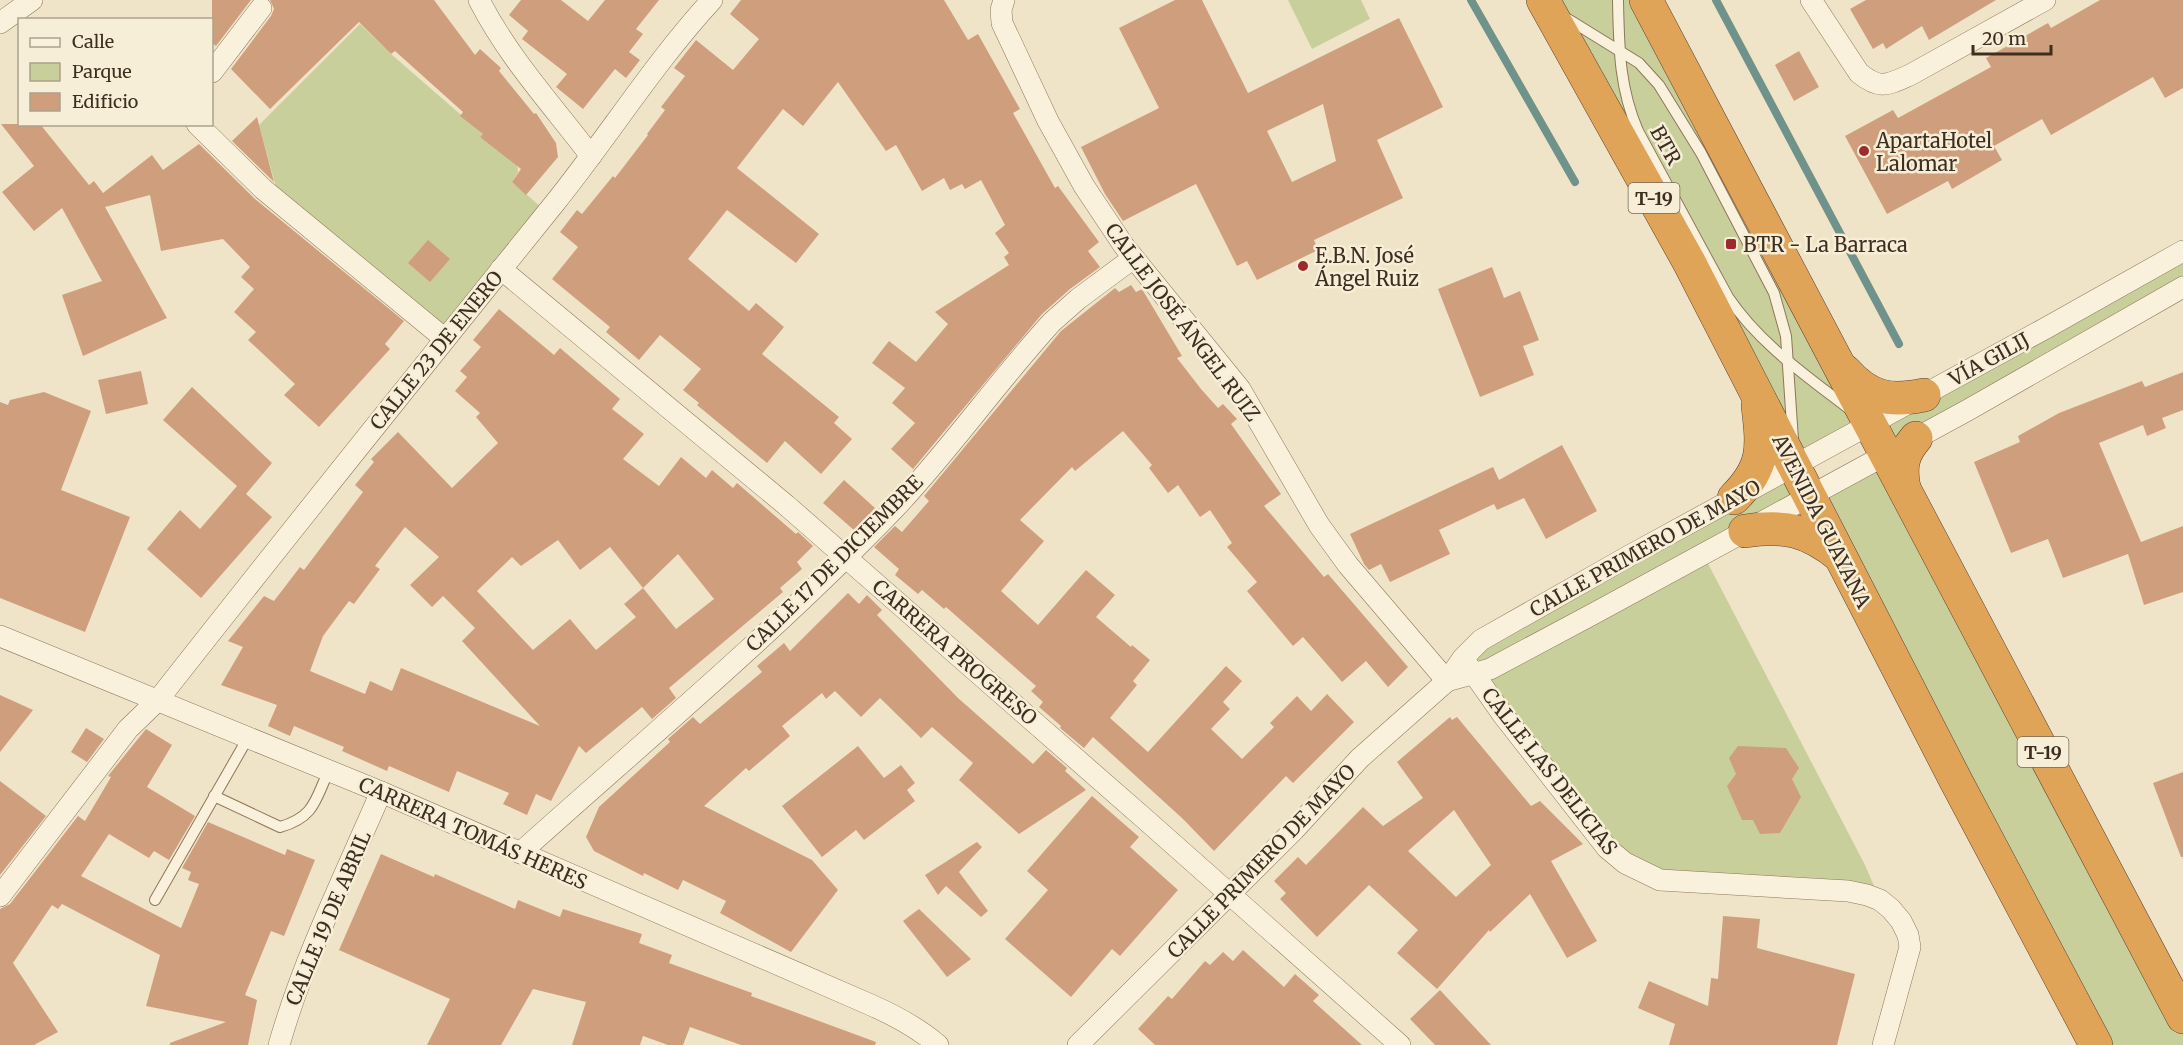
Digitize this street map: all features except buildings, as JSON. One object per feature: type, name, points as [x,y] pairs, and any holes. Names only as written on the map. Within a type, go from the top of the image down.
[{"type":"highway","name":"T-19","points":[[1646,0],[2183,1017]]},
{"type":"highway","name":"AVENIDA GUAYANA","points":[[1545,3],[1689,262],[1950,770],[2096,1045]]},
{"type":"highway","name":"T-19","points":[[1838,363],[1863,389],[1876,395],[1907,398],[1924,395]]},
{"type":"highway","points":[[1734,498],[1749,483],[1756,471],[1760,453],[1761,430],[1756,392]]},
{"type":"highway","points":[[1904,488],[1901,469],[1904,456],[1916,438]]},
{"type":"highway","name":"T-19","points":[[1745,531],[1769,528],[1801,532],[1826,544],[1840,555]]},
{"type":"street","points":[[0,23],[32,0]]},
{"type":"street","points":[[479,0],[491,24],[513,56],[591,156]]},
{"type":"street","name":"CALLE 23 DE ENERO","points":[[0,896],[128,729],[158,700],[591,156],[680,37],[712,0]]},
{"type":"street","name":"CALLE JOSÉ ÁNGEL RUIZ","points":[[1004,0],[1001,10],[1002,23],[1048,121],[1089,194],[1132,259],[1240,389],[1319,525],[1348,565],[1447,681]]},
{"type":"street","points":[[1811,0],[1859,73],[1870,82],[1880,85],[1910,75],[2044,0]]},
{"type":"street","points":[[213,71],[261,8]]},
{"type":"street","points":[[199,126],[263,189],[445,339]]},
{"type":"street","name":"VÍA GILIJ","points":[[1794,466],[2183,251]]},
{"type":"street","name":"CALLE 17 DE DICIEMBRE","points":[[520,853],[777,624],[896,507],[1052,322],[1078,299],[1132,259]]},
{"type":"street","name":"CARRERA PROGRESO","points":[[501,269],[786,505],[1400,1045]]},
{"type":"street","name":"VÍA GILIJ","points":[[1810,496],[2183,287]]},
{"type":"street","name":"CALLE PRIMERO DE MAYO","points":[[1078,1045],[1230,894],[1360,759],[1447,681],[1469,666],[1481,640],[1794,466]]},
{"type":"street","name":"CALLE PRIMERO DE MAYO","points":[[1469,666],[1490,669],[1810,496]]},
{"type":"street","name":"CARRERA TOMÁS HERES","points":[[0,636],[249,736],[903,1019],[921,1030],[938,1045]]},
{"type":"street","name":"CALLE LAS DELICIAS","points":[[1469,666],[1503,715],[1607,848],[1625,863],[1660,880],[1848,891],[1880,900],[1892,909],[1908,935],[1910,947],[1883,1045]]},
{"type":"street","name":"CALLE 19 DE ABRIL","points":[[279,1045],[290,1007],[311,953],[381,792]]},
{"type":"lane","name":"BTR","points":[[1618,0],[1619,50],[1622,82],[1628,108],[1638,131],[1728,297],[1741,316],[1789,363],[1870,424]]},
{"type":"lane","name":"BTR","points":[[1545,3],[1639,63],[1659,85],[1710,171],[1769,281],[1783,321],[1789,363],[1794,466]]},
{"type":"lane","points":[[155,900],[249,736]]},
{"type":"lane","points":[[214,796],[280,827],[297,822],[310,812],[329,770]]},
{"type":"green space","points":[[1288,0],[1361,0],[1370,19],[1312,49]]},
{"type":"green space","points":[[1543,0],[1646,0],[1870,424],[1794,466]]},
{"type":"green space","points":[[360,24],[483,134],[480,137],[517,159],[518,172],[512,182],[547,212],[445,339],[276,187],[259,125]]},
{"type":"green space","points":[[2183,251],[2183,287],[1886,454],[1870,424]]},
{"type":"green space","points":[[1886,454],[2183,1017],[2183,1045],[2096,1045],[1810,496]]},
{"type":"green space","points":[[1794,466],[1810,496],[1703,554],[1865,865],[1880,900],[1660,880],[1625,863],[1463,658]]},
{"type":"waterway","points":[[1471,0],[1575,182]]},
{"type":"waterway","points":[[1716,0],[1899,344]]},
{"type":"place","name":"ApartaHotel Lalomar","points":[[1864,151]]},
{"type":"place","name":"BTR - La Barraca","points":[[1731,244]]},
{"type":"place","name":"E.B.N. José Ángel Ruiz","points":[[1303,266]]}]
